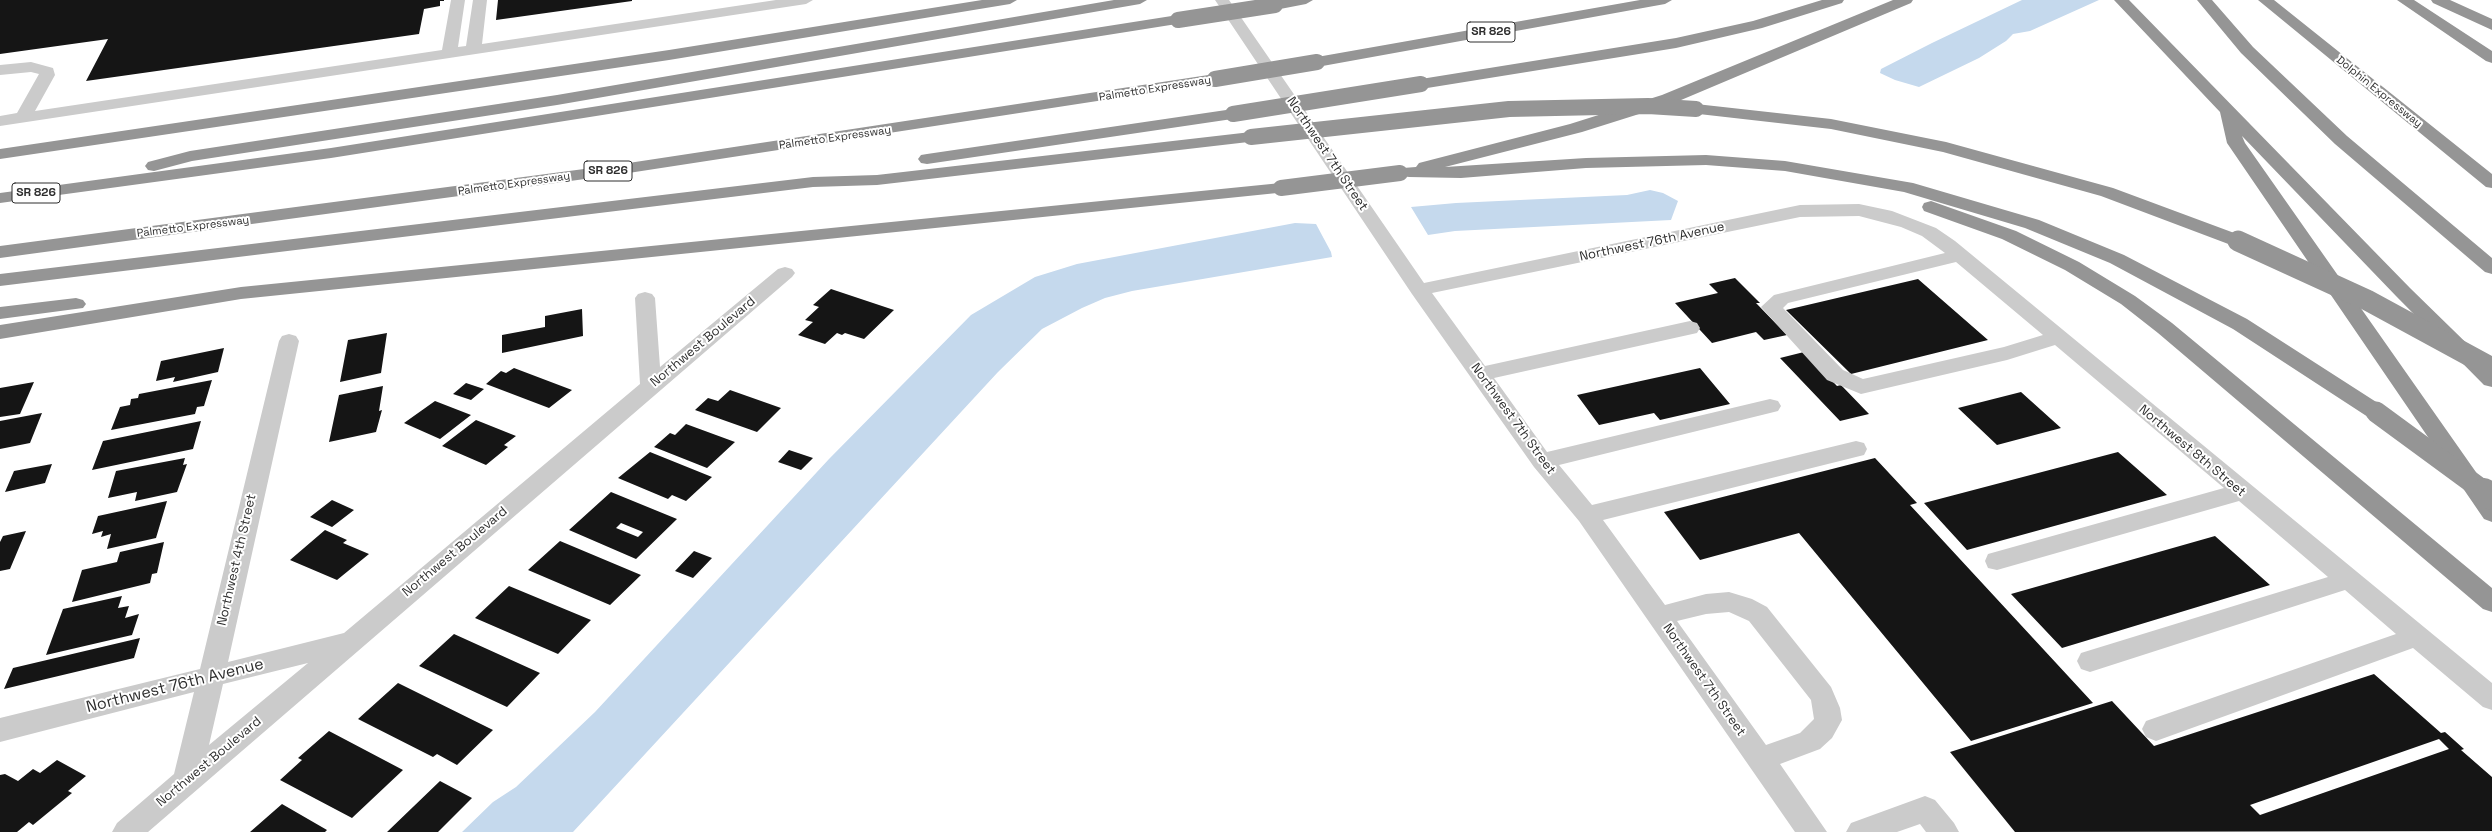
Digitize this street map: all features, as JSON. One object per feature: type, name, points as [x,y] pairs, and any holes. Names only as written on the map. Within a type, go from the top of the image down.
[{"type":"highway","points":[[0,153],[669,55],[1010,0]]},
{"type":"highway","points":[[72,188],[190,156],[549,101],[1140,0]]},
{"type":"highway","name":"SR 826","points":[[0,198],[487,130],[1306,0]]},
{"type":"highway","name":"Palmetto Expressway","points":[[0,252],[653,165],[1215,79],[1665,0]]},
{"type":"highway","points":[[812,182],[881,166],[1233,114],[1619,54],[1723,33],[1837,0]]},
{"type":"highway","points":[[1405,173],[1455,158],[1576,128],[1668,99],[1906,0]]},
{"type":"highway","points":[[2204,0],[2247,50],[2341,140],[2492,268]]},
{"type":"highway","name":"Dolphin Expressway","points":[[2265,0],[2492,183]]},
{"type":"highway","points":[[2404,0],[2492,58]]},
{"type":"highway","points":[[2438,0],[2492,25]]},
{"type":"highway","points":[[2126,5],[2492,380]]},
{"type":"highway","points":[[0,280],[812,182],[877,180],[1509,108],[1640,106],[1696,109],[1794,119],[1946,147],[2107,192],[2238,241],[2367,300],[2492,368]]},
{"type":"highway","points":[[2226,109],[2236,143],[2492,513]]},
{"type":"highway","points":[[0,332],[120,311],[241,293],[1281,188],[1405,173],[1461,173],[1637,160],[1741,162],[1825,172],[1907,187],[1990,210],[2074,240],[2117,258],[2199,300],[2288,353],[2376,412],[2492,497]]},
{"type":"highway","points":[[1741,162],[1917,203],[2009,235],[2072,266],[2128,300],[2165,328],[2492,602]]},
{"type":"highway","points":[[0,313],[185,291],[241,293]]},
{"type":"street","points":[[458,0],[467,52]]},
{"type":"street","points":[[467,52],[469,0]]},
{"type":"street","points":[[467,52],[480,0]]},
{"type":"street","points":[[467,52],[489,0]]},
{"type":"street","points":[[0,120],[467,52],[806,0]]},
{"type":"street","name":"Northwest 7th Street","points":[[1222,0],[1419,290],[1481,374],[1542,461],[1587,515],[1812,832]]},
{"type":"street","points":[[0,70],[31,67],[47,70],[48,75],[24,117]]},
{"type":"street","name":"Northwest 76th Avenue","points":[[1419,290],[1800,211],[1836,209],[1885,215]]},
{"type":"street","name":"Northwest 8th Street","points":[[1885,215],[1929,232],[1958,255],[2241,492],[2492,699]]},
{"type":"street","points":[[1958,255],[1781,299],[1771,307],[1835,375],[1861,387],[2006,353],[2057,338]]},
{"type":"street","name":"Northwest Boulevard","points":[[126,832],[785,273]]},
{"type":"street","points":[[645,298],[651,386]]},
{"type":"street","points":[[1481,374],[1690,328]]},
{"type":"street","name":"Northwest 4th Street","points":[[187,781],[289,341]]},
{"type":"street","points":[[1542,461],[1645,438],[1770,406]]},
{"type":"street","points":[[1587,515],[1856,449]]},
{"type":"street","points":[[1997,561],[2241,492]]},
{"type":"street","points":[[2090,661],[2348,580]]},
{"type":"street","points":[[1659,616],[1706,604],[1729,602],[1743,606],[1758,614],[1822,695],[1827,708],[1828,720],[1822,730],[1810,741],[1760,759]]},
{"type":"street","points":[[2156,729],[2416,637]]},
{"type":"street","name":"Northwest 76th Avenue","points":[[0,730],[350,642]]},
{"type":"street","points":[[1861,832],[1925,809],[1944,832]]},
{"type":"water","points":[[2022,0],[2099,0],[2030,31],[2013,34],[2006,41],[1979,58],[1919,87],[1895,80],[1880,73],[1881,69]]},
{"type":"water","points":[[1650,190],[1663,193],[1678,201],[1671,220],[1455,231],[1428,235],[1411,207],[1456,203],[1627,195]]},
{"type":"water","points":[[1295,223],[1316,224],[1331,252],[1332,257],[1132,291],[1105,298],[1042,329],[998,372],[573,832],[462,832],[493,802],[516,787],[595,712],[829,459],[971,315],[1035,277],[1077,264]]},
{"type":"building","points":[[0,0],[444,1],[440,1],[440,6],[424,9],[419,34],[86,81],[108,39],[0,54]]},
{"type":"building","points":[[498,0],[632,0],[632,1],[496,20]]},
{"type":"building","points":[[1735,278],[1760,303],[1756,303],[1787,335],[1764,340],[1756,332],[1712,343],[1675,303],[1718,293],[1709,284]]},
{"type":"building","points":[[1918,279],[1988,340],[1851,374],[1786,310]]},
{"type":"building","points":[[831,289],[894,310],[864,339],[845,333],[842,335],[837,333],[825,344],[798,335],[813,322],[805,320],[819,307],[813,305]]},
{"type":"building","points":[[582,309],[583,336],[502,353],[502,335],[545,327],[545,316]]},
{"type":"building","points":[[387,333],[381,373],[340,382],[348,340]]},
{"type":"building","points":[[224,348],[218,372],[173,382],[175,377],[156,381],[161,361]]},
{"type":"building","points":[[1804,352],[1837,386],[1841,385],[1869,414],[1840,421],[1780,358]]},
{"type":"building","points":[[514,368],[572,390],[549,408],[486,384],[501,371],[506,373]]},
{"type":"building","points":[[1700,368],[1730,404],[1660,420],[1654,413],[1599,425],[1577,395]]},
{"type":"building","points":[[212,380],[204,406],[197,407],[195,414],[111,430],[120,407],[130,405],[131,399],[138,398],[139,394]]},
{"type":"building","points":[[34,382],[20,414],[0,417],[0,388]]},
{"type":"building","points":[[466,383],[484,389],[471,400],[453,394]]},
{"type":"building","points":[[383,386],[379,411],[382,410],[376,432],[329,442],[339,395]]},
{"type":"building","points":[[730,390],[781,408],[757,432],[695,410],[708,398],[718,401]]},
{"type":"building","points":[[2021,392],[2061,428],[1997,445],[1958,408]]},
{"type":"building","points":[[435,401],[471,415],[440,439],[404,423]]},
{"type":"building","points":[[42,413],[30,443],[0,449],[0,421]]},
{"type":"building","points":[[476,420],[516,436],[504,445],[508,447],[486,465],[442,446]]},
{"type":"building","points":[[201,421],[193,449],[92,470],[103,441]]},
{"type":"building","points":[[686,424],[735,442],[707,468],[654,447],[670,433],[675,435]]},
{"type":"building","points":[[789,450],[813,458],[801,470],[778,462]]},
{"type":"building","points":[[650,452],[712,477],[686,501],[672,495],[668,499],[618,478]]},
{"type":"building","points":[[2118,452],[2167,495],[1967,550],[1924,503]]},
{"type":"building","points":[[185,458],[183,465],[187,464],[177,492],[135,501],[137,492],[108,498],[116,471]]},
{"type":"building","points":[[1875,458],[1917,503],[1910,505],[2093,703],[1971,741],[1799,533],[1700,560],[1664,512]]},
{"type":"building","points":[[52,464],[45,483],[5,492],[14,471]]},
{"type":"building","points":[[611,492],[677,519],[636,559],[569,530]],"holes":[[[621,523],[643,532],[638,537],[616,528]]]},
{"type":"building","points":[[332,500],[354,510],[332,527],[310,517]]},
{"type":"building","points":[[167,501],[156,538],[107,549],[111,534],[101,537],[103,531],[92,534],[98,516]]},
{"type":"building","points":[[325,530],[347,540],[343,543],[369,554],[337,580],[290,560]]},
{"type":"building","points":[[26,531],[10,569],[0,571],[0,542],[3,536]]},
{"type":"building","points":[[2215,536],[2270,585],[2062,648],[2011,594]]},
{"type":"building","points":[[560,541],[641,575],[610,605],[528,570]]},
{"type":"building","points":[[164,542],[157,573],[152,574],[150,583],[72,602],[82,570],[117,562],[120,552]]},
{"type":"building","points":[[694,551],[712,558],[693,578],[675,571]]},
{"type":"building","points":[[509,586],[591,620],[558,654],[475,618]]},
{"type":"building","points":[[122,596],[118,608],[129,606],[125,618],[139,614],[132,635],[46,655],[63,609]]},
{"type":"building","points":[[454,634],[540,673],[507,707],[419,666]]},
{"type":"building","points":[[140,638],[134,658],[4,689],[13,668]]},
{"type":"building","points":[[2374,674],[2441,733],[2445,732],[2464,749],[2461,750],[2492,777],[2492,831],[2015,832],[1950,752],[2112,701],[2154,746]],"holes":[[[2439,739],[2449,749],[2260,815],[2250,805]]]},
{"type":"building","points":[[398,683],[493,730],[457,765],[437,754],[433,757],[358,719]]},
{"type":"building","points":[[329,731],[403,770],[352,818],[280,780],[302,760],[298,758]]},
{"type":"building","points":[[57,760],[86,776],[68,791],[72,793],[33,825],[29,822],[17,832],[0,832],[0,775],[5,774],[18,781],[33,769],[40,773]]},
{"type":"building","points":[[440,781],[472,798],[438,832],[387,832]]},
{"type":"building","points":[[282,804],[327,830],[325,832],[250,832]]}]
